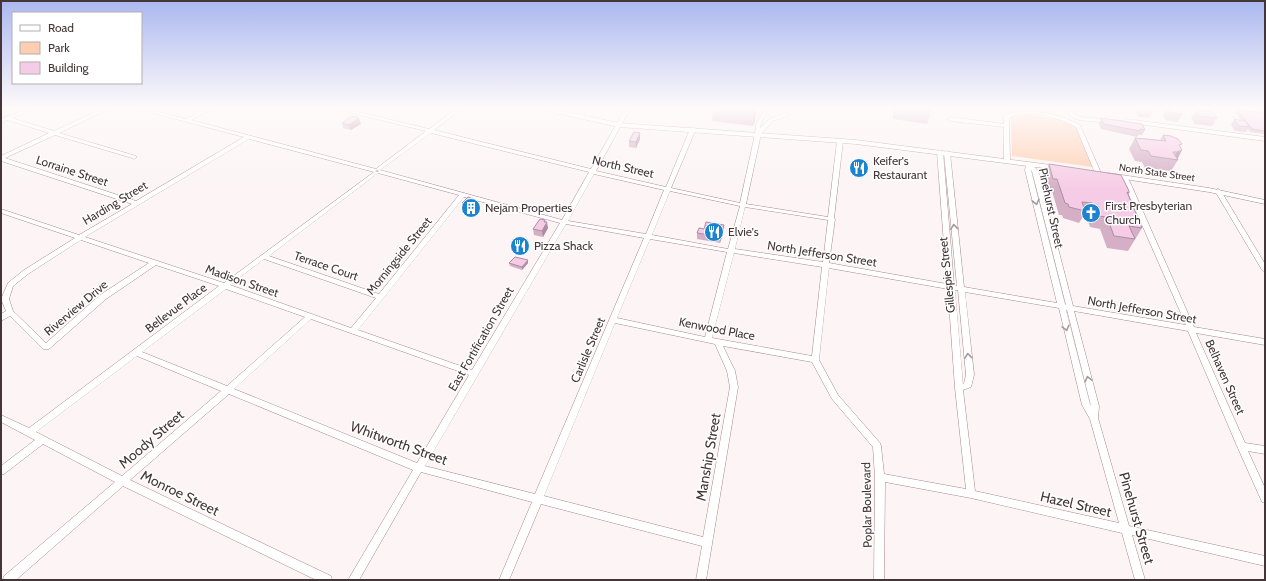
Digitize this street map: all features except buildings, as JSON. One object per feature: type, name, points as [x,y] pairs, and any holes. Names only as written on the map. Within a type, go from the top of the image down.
[{"type":"main road","points":[[783,136],[944,152],[1069,170]]},
{"type":"main road","name":"North State Street","points":[[1095,173],[1218,191],[1265,202]]},
{"type":"street","points":[[1,159],[48,136]]},
{"type":"street","points":[[64,136],[134,157]]},
{"type":"street","name":"North Jefferson Street","points":[[245,136],[564,222],[731,251],[826,265],[1265,342]]},
{"type":"street","name":"Bellevue Place","points":[[29,433],[422,136]]},
{"type":"street","name":"North Street","points":[[453,136],[591,172],[743,205],[832,219]]},
{"type":"street","name":"East Fortification Street","points":[[353,580],[564,222],[612,136]]},
{"type":"street","name":"Carlisle Street","points":[[504,580],[690,136]]},
{"type":"street","points":[[713,341],[731,251],[743,205],[758,136]]},
{"type":"street","points":[[1006,136],[1007,161]]},
{"type":"street","points":[[1083,136],[1095,173]]},
{"type":"street","points":[[1249,136],[1265,138]]},
{"type":"street","name":"Harding Street","points":[[5,299],[10,285],[26,272],[136,203],[248,137]]},
{"type":"street","points":[[815,360],[840,141]]},
{"type":"street","name":"Gillespie Street","points":[[944,152],[951,288],[959,388],[971,494]]},
{"type":"street","name":"Gillespie Street","points":[[944,152],[970,379],[966,387],[959,388]]},
{"type":"street","name":"Lorraine Street","points":[[1,159],[136,203]]},
{"type":"street","name":"Pinehurst Street","points":[[1029,164],[1028,170],[1046,247],[1086,405],[1094,418],[1140,580]]},
{"type":"street","name":"Pinehurst Street","points":[[1029,164],[1035,171],[1071,308],[1095,406],[1094,418]]},
{"type":"street","name":"Belhaven Street","points":[[1124,178],[1265,499]]},
{"type":"street","points":[[1218,191],[1265,270]]},
{"type":"street","name":"Morningside Street","points":[[353,331],[462,195]]},
{"type":"street","name":"Madison Street","points":[[1,212],[225,286],[474,374]]},
{"type":"street","points":[[1046,247],[1055,248]]},
{"type":"street","name":"Terrace Court","points":[[264,257],[380,297]]},
{"type":"street","name":"Riverview Drive","points":[[5,299],[10,312],[46,347],[103,297],[154,263]]},
{"type":"street","points":[[1054,276],[1063,278]]},
{"type":"street","points":[[1,318],[10,312]]},
{"type":"street","name":"Moody Street","points":[[8,580],[227,391],[310,316]]},
{"type":"street","name":"Kenwood Place","points":[[614,320],[713,341],[815,360]]},
{"type":"street","name":"Manship Street","points":[[701,580],[734,387],[732,371],[713,341]]},
{"type":"street","name":"Whitworth Street","points":[[136,353],[419,468],[708,543]]},
{"type":"street","points":[[1074,358],[1084,360]]},
{"type":"street","name":"Poplar Boulevard","points":[[815,360],[835,397],[877,446],[880,477],[879,580]]},
{"type":"street","name":"Monroe Street","points":[[1,418],[122,481],[327,580]]},
{"type":"street","points":[[1,472],[42,440]]},
{"type":"street","points":[[1241,446],[1265,450]]},
{"type":"street","name":"Hazel Street","points":[[880,477],[971,494],[1265,561]]},
{"type":"green space","points":[[1011,136],[1080,136],[1092,167],[1012,156]]},
{"type":"place","name":"Keifer's Restaurant","points":[[859,168]]},
{"type":"place","name":"Nejam Properties","points":[[471,208]]},
{"type":"place","name":"First Presbyterian Church","points":[[1091,213]]},
{"type":"place","name":"Elvie's","points":[[714,232]]},
{"type":"place","name":"Pizza Shack","points":[[520,246]]}]
